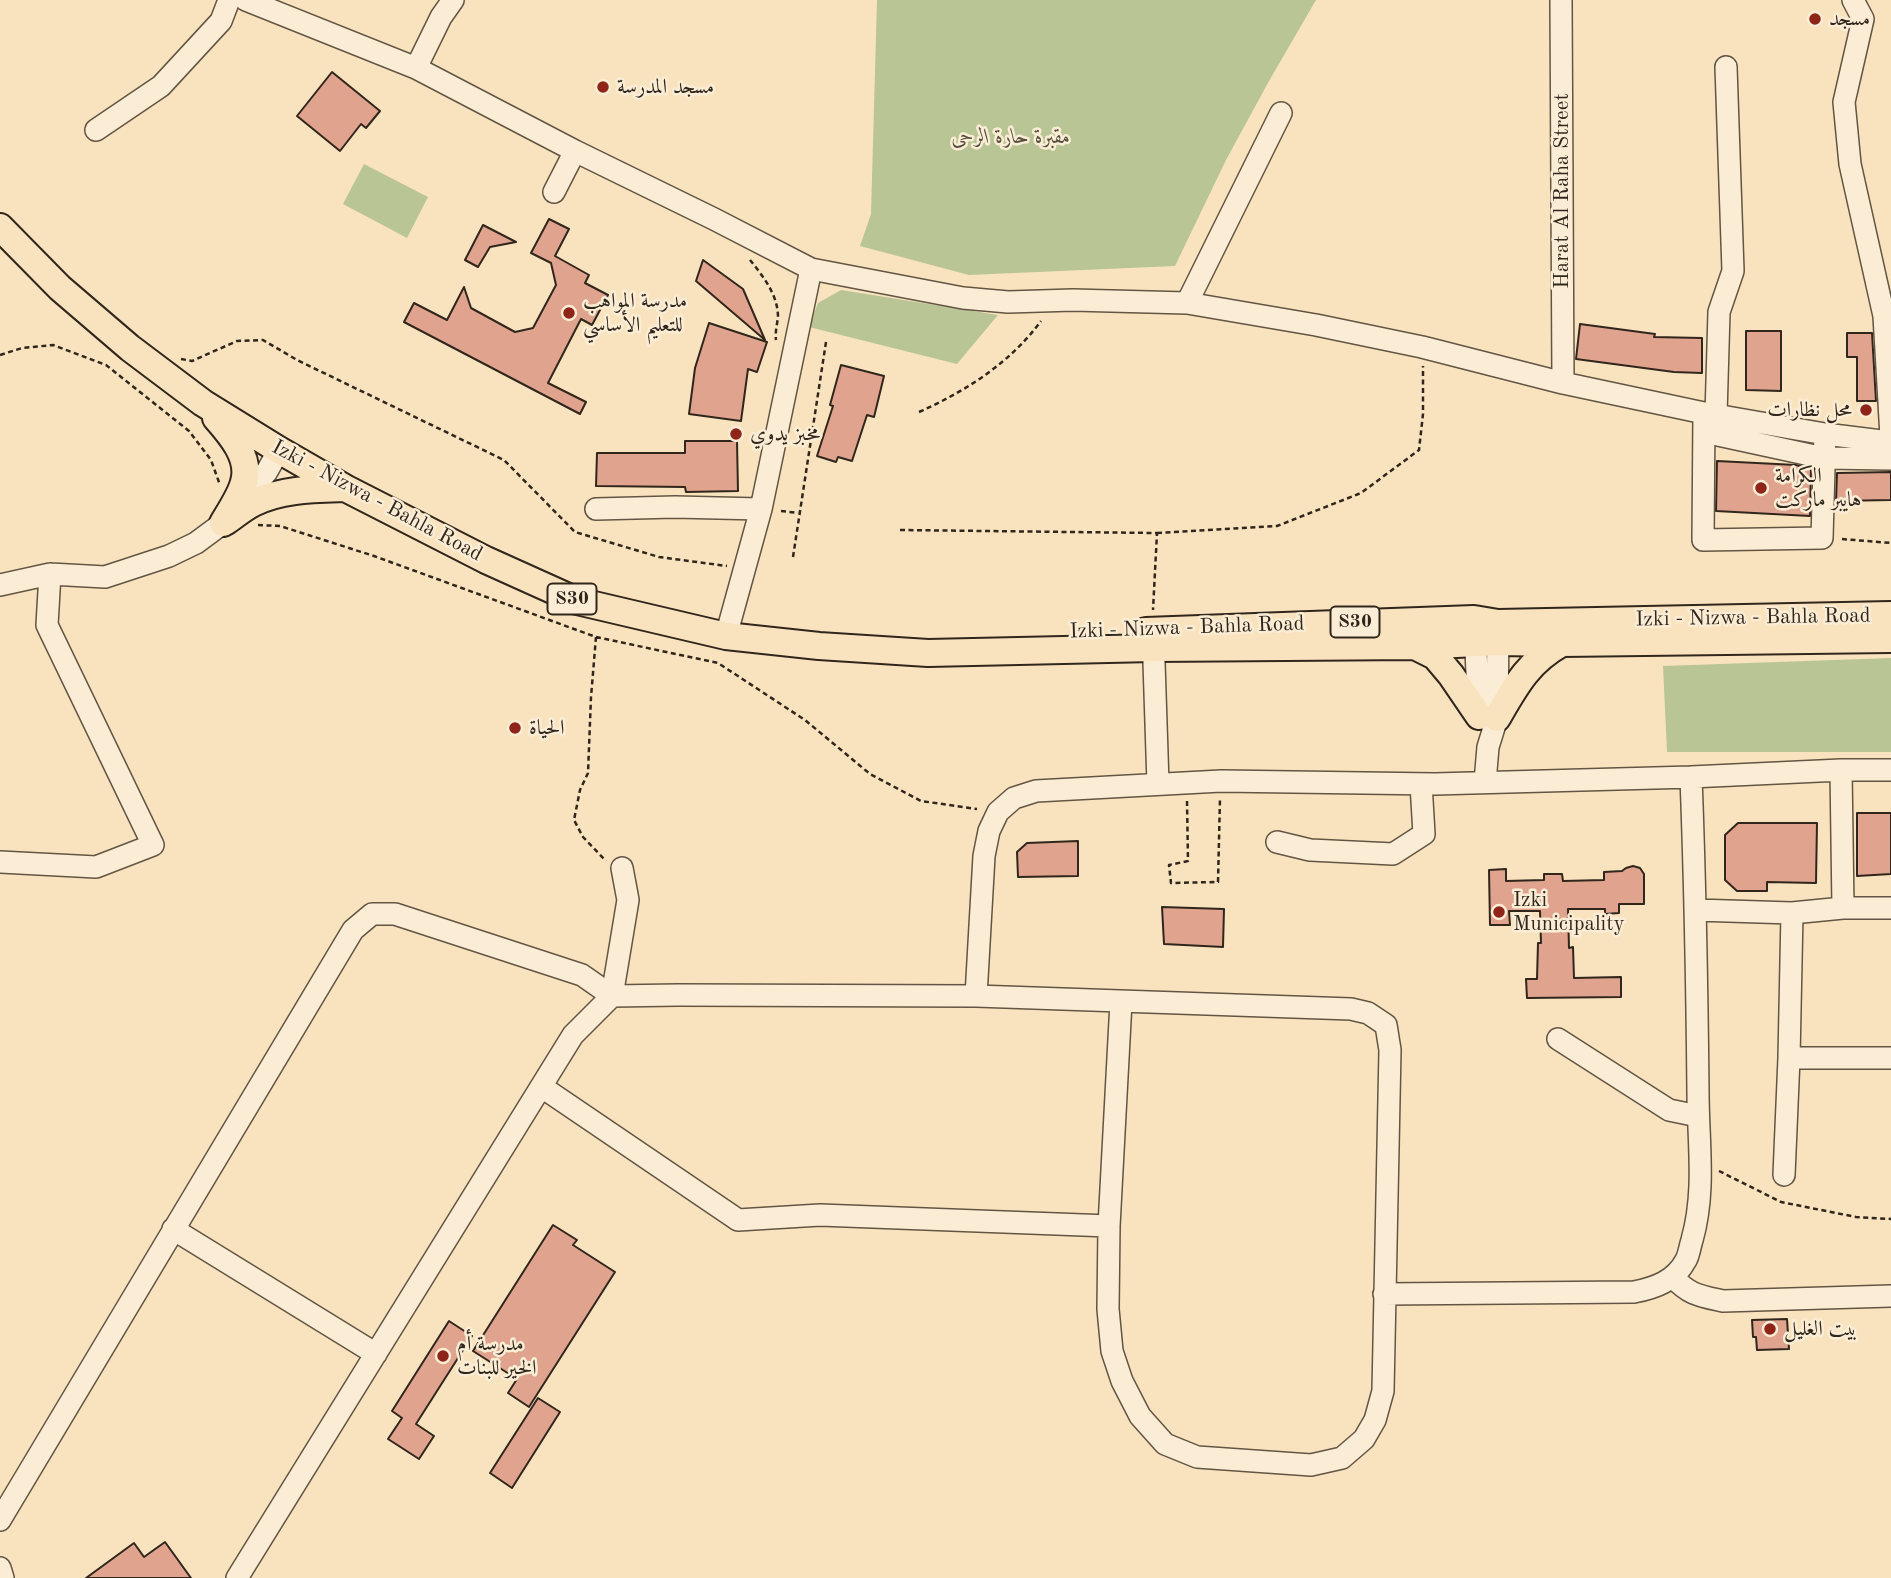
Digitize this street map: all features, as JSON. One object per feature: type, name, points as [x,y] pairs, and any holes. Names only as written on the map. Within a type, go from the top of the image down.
[{"type":"main road","name":"Izki - Nizwa - Bahla Road","points":[[0,227],[60,288],[130,348],[203,403],[345,488],[577,601],[726,636],[819,646],[934,637],[1416,646],[1487,631],[1562,643],[1891,639]]},
{"type":"main road","points":[[203,403],[233,438],[245,463],[245,482],[223,523]]},
{"type":"main road","points":[[223,523],[253,503],[275,495],[302,490],[345,488]]},
{"type":"main road","name":"Izki - Nizwa - Bahla Road","points":[[1153,639],[1487,631],[1891,615]]},
{"type":"main road","points":[[1416,646],[1435,656],[1488,717],[1513,690],[1533,662],[1562,643]]},
{"type":"street","points":[[96,130],[161,86],[221,21],[229,0]]},
{"type":"street","points":[[246,0],[416,68],[811,270],[963,298],[1008,302],[1056,300],[1187,303],[1316,325],[1422,347],[1708,420],[1824,458],[1891,459]]},
{"type":"street","points":[[416,68],[441,17],[453,0]]},
{"type":"street","name":"Harat Al Raha Street","points":[[1561,0],[1563,383]]},
{"type":"street","points":[[1708,420],[1891,439],[1884,316],[1850,164],[1844,102],[1863,19],[1853,0]]},
{"type":"street","points":[[1726,67],[1733,271],[1719,312],[1708,420],[1703,540],[1822,538],[1825,434]]},
{"type":"street","points":[[1187,303],[1281,113]]},
{"type":"street","points":[[554,192],[575,151]]},
{"type":"street","points":[[726,636],[761,509],[811,270]]},
{"type":"street","points":[[0,585],[50,574],[105,577],[169,556],[195,543],[223,523],[266,473],[279,450]]},
{"type":"street","points":[[596,509],[761,509]]},
{"type":"street","points":[[0,862],[96,867],[153,845],[47,625],[50,574]]},
{"type":"street","points":[[1485,782],[1488,747],[1487,631]]},
{"type":"street","points":[[1153,639],[1158,784]]},
{"type":"street","points":[[1841,770],[1843,908]]},
{"type":"street","points":[[976,996],[984,856],[989,831],[998,812],[1014,798],[1036,791],[1221,781],[1421,784],[1891,770]]},
{"type":"street","points":[[1384,1294],[1634,1292],[1655,1288],[1673,1277],[1686,1260],[1696,1225],[1702,1171],[1698,1116],[1696,910],[1691,777]]},
{"type":"street","points":[[1277,842],[1310,850],[1393,854],[1424,834],[1421,784]]},
{"type":"street","points":[[237,1578],[573,1035],[612,996],[628,900],[622,868]]},
{"type":"street","points":[[1696,910],[1792,913],[1843,908],[1891,908]]},
{"type":"street","points":[[1784,1175],[1792,913]]},
{"type":"street","points":[[0,1520],[353,930],[372,914],[395,914],[582,975],[612,996],[976,996],[1351,1009],[1368,1013],[1386,1025],[1390,1050],[1383,1391],[1375,1420],[1364,1439],[1342,1458],[1311,1465],[1197,1457],[1166,1444],[1140,1416],[1122,1381],[1112,1351],[1108,1309],[1109,1226],[1121,1002]]},
{"type":"street","points":[[1558,1039],[1669,1110],[1698,1116]]},
{"type":"street","points":[[1789,1058],[1891,1058]]},
{"type":"street","points":[[542,1087],[738,1220],[820,1214],[1109,1226]]},
{"type":"street","points":[[173,1229],[376,1354]]},
{"type":"street","points":[[1673,1277],[1684,1289],[1698,1296],[1723,1301],[1891,1296]]},
{"type":"street","points":[[0,1568],[3,1578]]},
{"type":"path","points":[[747,257],[763,276],[774,297],[778,317],[775,330],[776,348]]},
{"type":"path","points":[[919,412],[946,400],[996,367],[1025,340],[1056,300]]},
{"type":"path","points":[[154,366],[162,356],[192,361],[237,341],[263,341],[504,460],[575,532],[659,557],[720,564]]},
{"type":"path","points":[[793,557],[825,342]]},
{"type":"path","points":[[0,355],[22,348],[53,345],[106,365],[189,431],[211,460],[223,494],[223,523]]},
{"type":"path","points":[[900,530],[1157,533],[1277,526],[1361,493],[1419,450],[1423,414],[1422,347]]},
{"type":"path","points":[[257,524],[280,526],[374,556],[596,637],[718,663],[805,720],[870,774],[921,801],[998,812]]},
{"type":"path","points":[[1153,639],[1157,533]]},
{"type":"path","points":[[1822,538],[1891,543]]},
{"type":"path","points":[[596,637],[588,773],[580,790],[574,820],[583,837],[607,862],[622,868]]},
{"type":"path","points":[[1187,783],[1188,861],[1169,865],[1171,883],[1218,882],[1221,781]]},
{"type":"path","points":[[1702,1171],[1718,1170],[1781,1202],[1856,1217],[1891,1219]]},
{"type":"green space","name":"مقبرة حارة الرحى","points":[[877,0],[1316,0],[1226,160],[1175,266],[969,275],[860,246],[871,214]]},
{"type":"green space","points":[[364,164],[428,197],[407,238],[343,204]]},
{"type":"green space","points":[[841,290],[998,315],[957,364],[809,327],[818,303]]},
{"type":"green space","points":[[1891,658],[1891,752],[1667,752],[1663,666]]},
{"type":"building","points":[[332,72],[380,111],[366,128],[361,124],[340,151],[297,116]]},
{"type":"building","name":"مدرسة المواهب للتعليم الأساسي","points":[[549,219],[569,229],[555,256],[589,275],[585,283],[608,295],[592,325],[581,319],[548,383],[586,402],[580,414],[404,322],[414,303],[447,320],[464,287],[471,308],[515,332],[533,328],[556,285],[551,263],[531,253]]},
{"type":"building","points":[[483,225],[516,242],[490,247],[478,267],[465,260]]},
{"type":"building","points":[[703,260],[743,289],[765,340],[696,281]]},
{"type":"building","points":[[709,323],[767,342],[757,372],[748,369],[741,421],[689,414],[695,368]]},
{"type":"building","points":[[1580,324],[1655,334],[1654,337],[1702,338],[1702,373],[1576,359]]},
{"type":"building","points":[[1746,331],[1781,331],[1781,391],[1746,390]]},
{"type":"building","points":[[1847,333],[1872,333],[1876,401],[1857,401],[1857,357],[1847,357]]},
{"type":"building","points":[[841,365],[884,376],[874,417],[867,415],[852,461],[838,457],[836,462],[817,456],[833,406],[830,405]]},
{"type":"building","points":[[685,441],[737,441],[738,491],[686,492],[685,487],[596,486],[597,453],[685,453]]},
{"type":"building","name":"الكرامة هايبر ماركت","points":[[1717,461],[1796,465],[1811,469],[1810,516],[1716,511]]},
{"type":"building","points":[[1891,472],[1891,500],[1836,501],[1837,473]]},
{"type":"building","points":[[1857,813],[1891,813],[1891,874],[1857,876]]},
{"type":"building","points":[[1738,823],[1817,823],[1816,883],[1767,882],[1767,891],[1737,891],[1725,880],[1725,835]]},
{"type":"building","points":[[1078,841],[1078,876],[1018,877],[1017,852],[1027,843]]},
{"type":"building","name":"Izki Municipality","points":[[1633,866],[1640,868],[1644,874],[1644,904],[1619,904],[1619,913],[1605,914],[1605,909],[1568,909],[1569,948],[1573,947],[1574,978],[1621,977],[1621,997],[1527,998],[1526,979],[1537,979],[1538,943],[1541,943],[1540,911],[1509,911],[1510,925],[1490,925],[1489,870],[1506,869],[1506,881],[1544,880],[1544,874],[1562,874],[1563,881],[1604,880],[1604,872],[1622,871]]},
{"type":"building","points":[[1162,907],[1224,909],[1223,947],[1164,944]]},
{"type":"building","points":[[553,1225],[577,1240],[573,1245],[615,1272],[529,1407],[508,1393],[517,1379],[473,1351]]},
{"type":"building","name":"بيت الغليل","points":[[1787,1319],[1789,1349],[1757,1350],[1752,1320]]},
{"type":"building","points":[[449,1321],[472,1336],[416,1424],[434,1436],[419,1459],[388,1439],[402,1418],[392,1411]]},
{"type":"building","points":[[538,1398],[560,1412],[512,1488],[490,1473]]},
{"type":"building","points":[[165,1542],[191,1578],[86,1578],[134,1543],[144,1557]]},
{"type":"place","name":"مسجد","points":[[1815,19]]},
{"type":"place","name":"مسجد المدرسة","points":[[603,87]]},
{"type":"place","name":"مدرسة المواهب للتعليم الأساسي","points":[[569,313]]},
{"type":"place","name":"محل نظارات","points":[[1866,410]]},
{"type":"place","name":"مخبز يدوي","points":[[736,434]]},
{"type":"place","name":"الكرامة هايبر ماركت","points":[[1761,488]]},
{"type":"place","name":"الحياة","points":[[515,728]]},
{"type":"place","name":"Izki Municipality","points":[[1499,912]]},
{"type":"place","name":"بيت الغليل","points":[[1770,1329]]},
{"type":"place","name":"مدرسة أم الخير للبنات","points":[[443,1356]]}]
